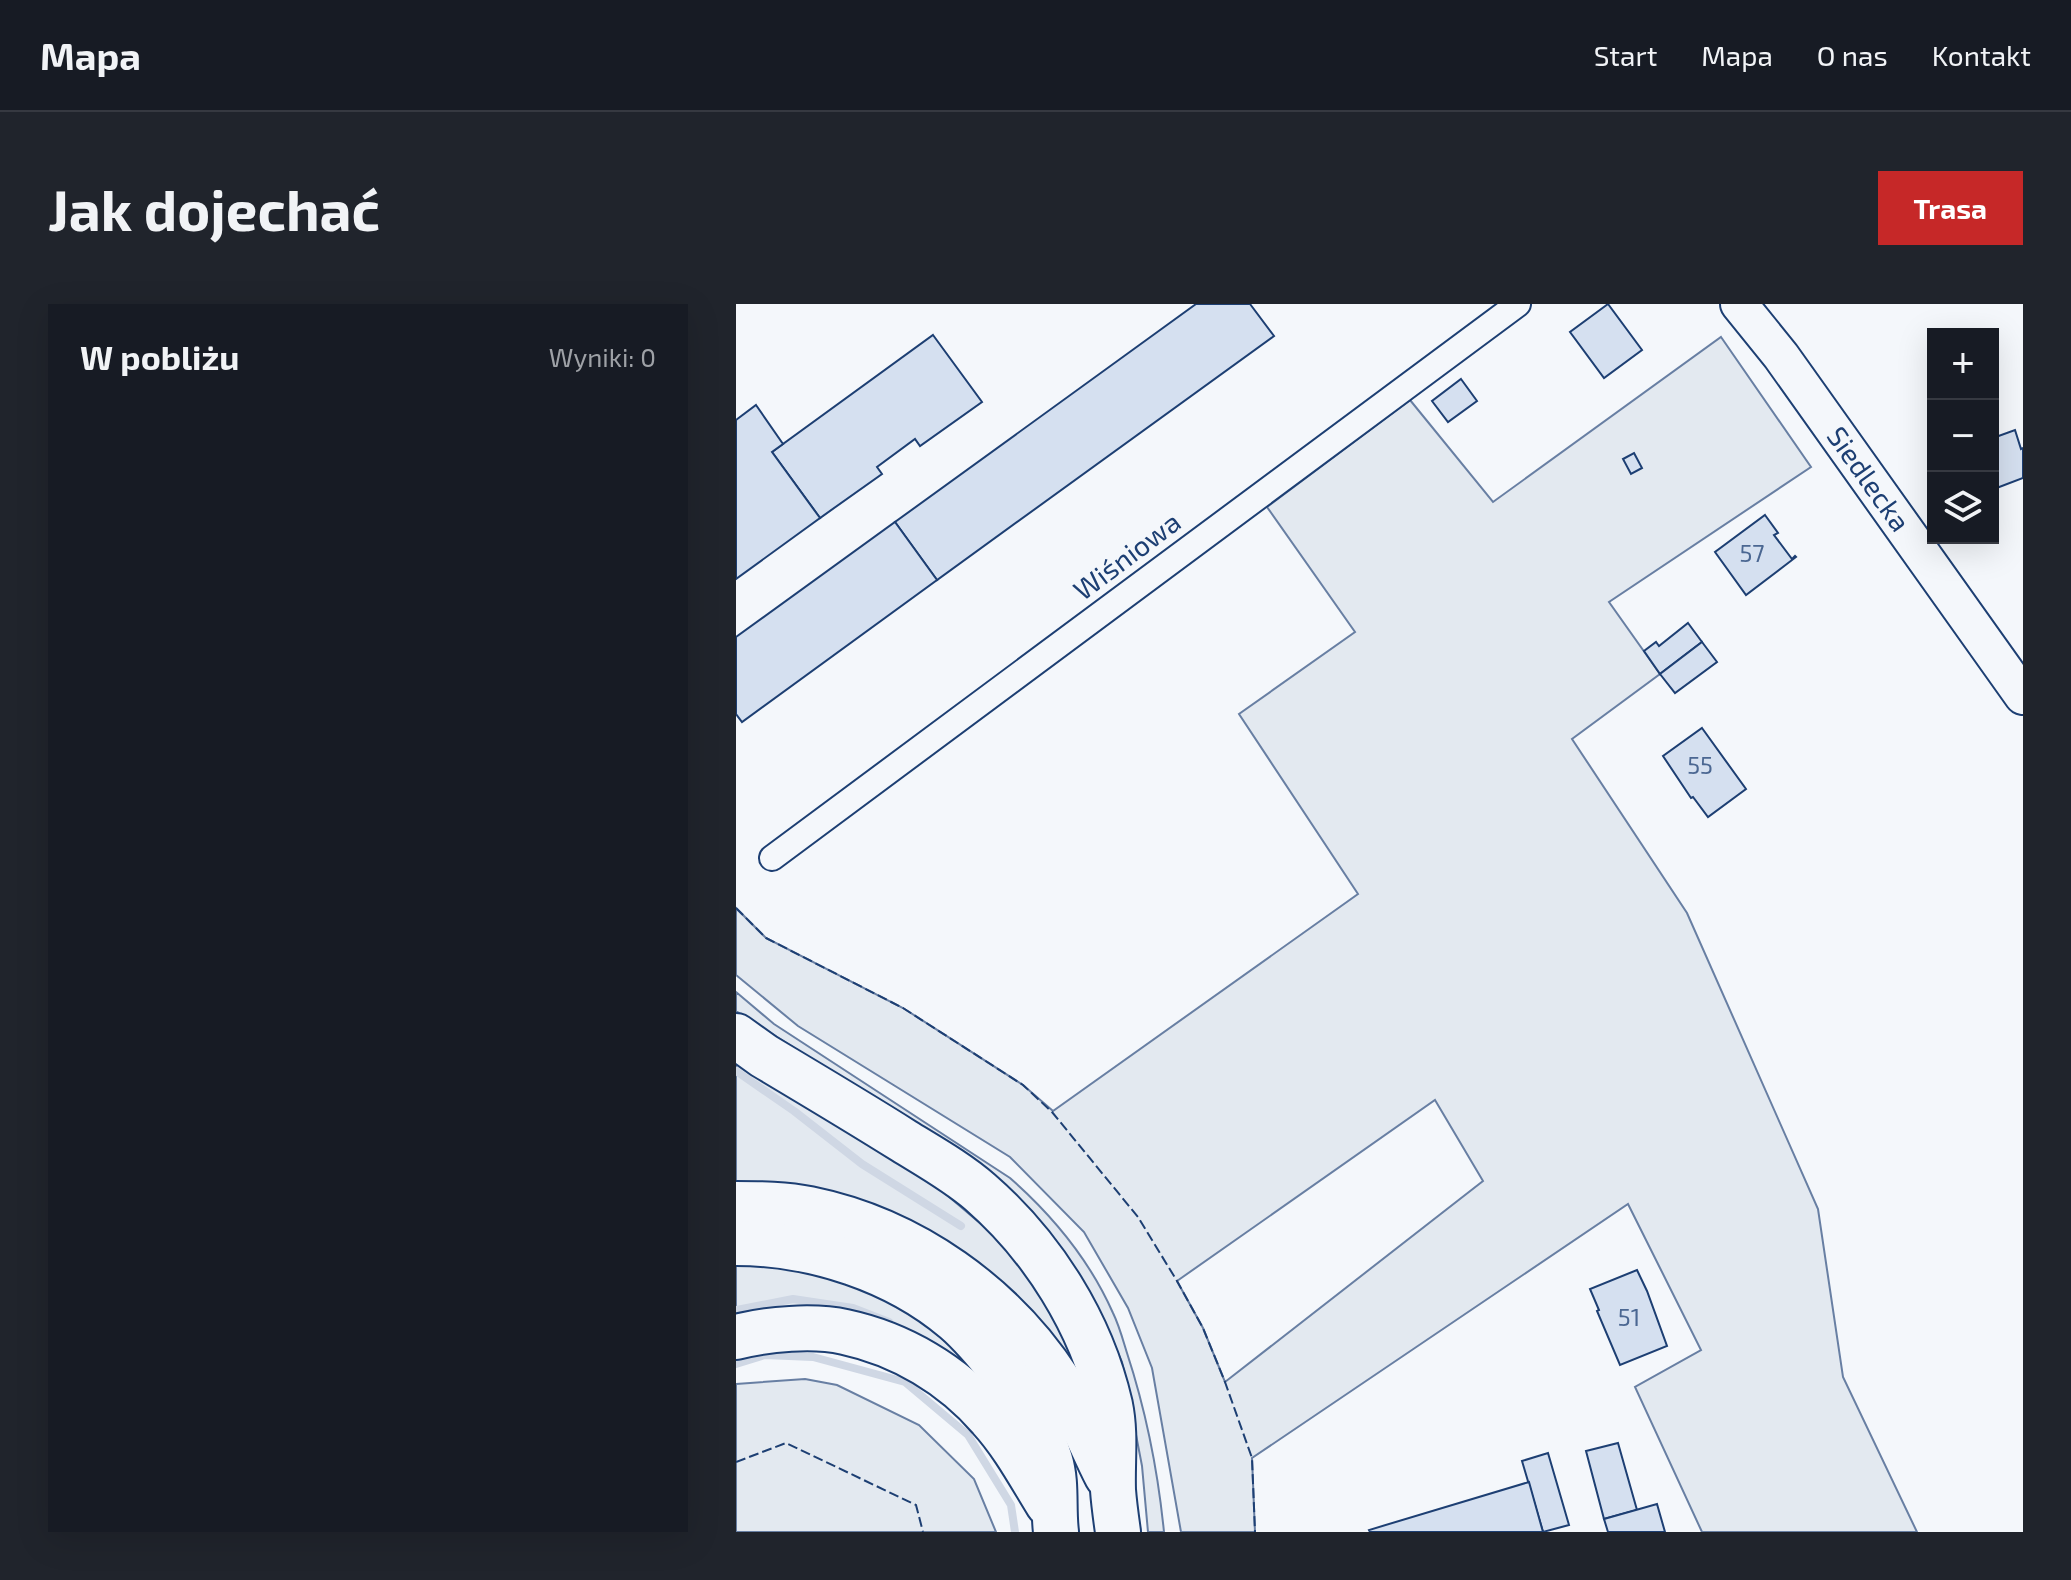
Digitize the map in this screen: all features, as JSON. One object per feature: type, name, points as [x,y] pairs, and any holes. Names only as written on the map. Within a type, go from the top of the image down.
[{"type":"highway","points":[[736,1036],[959,1176],[988,1200],[1045,1262],[1063,1289],[1102,1377],[1115,1436],[1113,1489],[1118,1532]]},
{"type":"highway","points":[[736,1204],[807,1208],[849,1220],[887,1234],[957,1274],[1014,1324],[1051,1371],[1078,1416],[1113,1489]]},
{"type":"highway","points":[[736,1243],[811,1251],[860,1266],[898,1282],[956,1321],[996,1364],[1041,1433],[1052,1464],[1055,1523]]},
{"type":"highway","points":[[736,1337],[756,1332],[804,1329],[844,1332],[925,1363],[964,1390],[993,1420],[1055,1523]]},
{"type":"main road","name":"Siedlecka","points":[[1739,304],[1781,356],[2023,696]]},
{"type":"street","name":"Wiśniowa","points":[[772,858],[1518,304]]},
{"type":"shaded area","points":[[1721,337],[1811,467],[1609,602],[1660,674],[1572,739],[1687,913],[1818,1209],[1843,1377],[1917,1532],[1702,1532],[1635,1387],[1701,1350],[1628,1204],[1252,1458],[1255,1532],[1181,1532],[1152,1368],[1128,1308],[1084,1232],[1010,1157],[798,1026],[736,975],[736,908],[766,938],[903,1008],[1023,1085],[1053,1111],[1358,894],[1239,714],[1355,632],[1267,507],[1410,400],[1493,502]],"holes":[[[1435,1100],[1483,1181],[1225,1382],[1203,1328],[1177,1281]]]},
{"type":"shaded area","points":[[736,992],[774,1024],[1010,1178],[1041,1207],[1069,1240],[1104,1294],[1121,1333],[1150,1442],[1164,1532],[1148,1532],[1142,1466],[1122,1362],[1100,1312],[1063,1253],[972,1161],[736,1011]]},
{"type":"shaded area","points":[[736,1058],[914,1167],[1015,1253],[1050,1305],[1090,1403],[736,1190]]},
{"type":"shaded area","points":[[736,1261],[827,1271],[897,1300],[974,1366],[973,1378],[736,1322]]},
{"type":"shaded area","points":[[805,1379],[837,1385],[919,1425],[974,1479],[996,1532],[736,1532],[736,1384]]},
{"type":"building","points":[[1196,304],[1250,304],[1274,336],[937,580],[895,522]]},
{"type":"building","points":[[1608,304],[1642,350],[1604,378],[1570,332]]},
{"type":"building","points":[[933,335],[982,402],[920,446],[915,439],[877,467],[882,474],[820,518],[772,452]]},
{"type":"building","points":[[1461,379],[1477,401],[1448,422],[1432,401]]},
{"type":"building","points":[[756,405],[783,444],[772,452],[820,518],[736,579],[736,420]]},
{"type":"building","points":[[2015,430],[2023,448],[2023,478],[1999,487],[1999,472],[1999,436]]},
{"type":"building","points":[[1634,453],[1642,468],[1631,474],[1623,459]]},
{"type":"building","points":[[1765,515],[1778,533],[1774,535],[1792,559],[1796,557],[1746,595],[1715,552]]},
{"type":"building","points":[[895,522],[937,580],[742,722],[736,714],[736,637]]},
{"type":"building","points":[[1688,623],[1702,642],[1660,674],[1644,651],[1656,642],[1659,646]]},
{"type":"building","points":[[1702,642],[1717,662],[1675,693],[1660,674]]},
{"type":"building","points":[[1702,728],[1746,789],[1708,817],[1691,798],[1663,756]]},
{"type":"building","points":[[1637,1270],[1667,1346],[1620,1365],[1590,1289]]},
{"type":"building","points":[[1618,1443],[1637,1510],[1604,1519],[1586,1451]]},
{"type":"building","points":[[1548,1453],[1569,1525],[1543,1532],[1522,1461]]},
{"type":"building","points":[[1529,1482],[1543,1532],[1369,1530]]},
{"type":"building","points":[[1657,1504],[1665,1532],[1608,1532],[1604,1519]]},
{"type":"waterway","points":[[736,1071],[862,1164],[961,1226]]},
{"type":"waterway","points":[[736,1310],[793,1299],[853,1308],[889,1322]]},
{"type":"waterway","points":[[736,1364],[765,1355],[813,1357],[905,1382],[968,1435],[1011,1505],[1015,1532]]},
{"type":"fence","points":[[736,908],[766,938],[903,1008],[1023,1085],[1052,1112],[1138,1217],[1203,1328],[1252,1458],[1255,1532]]},
{"type":"fence","points":[[736,1462],[786,1443],[916,1505],[923,1532]]}]
